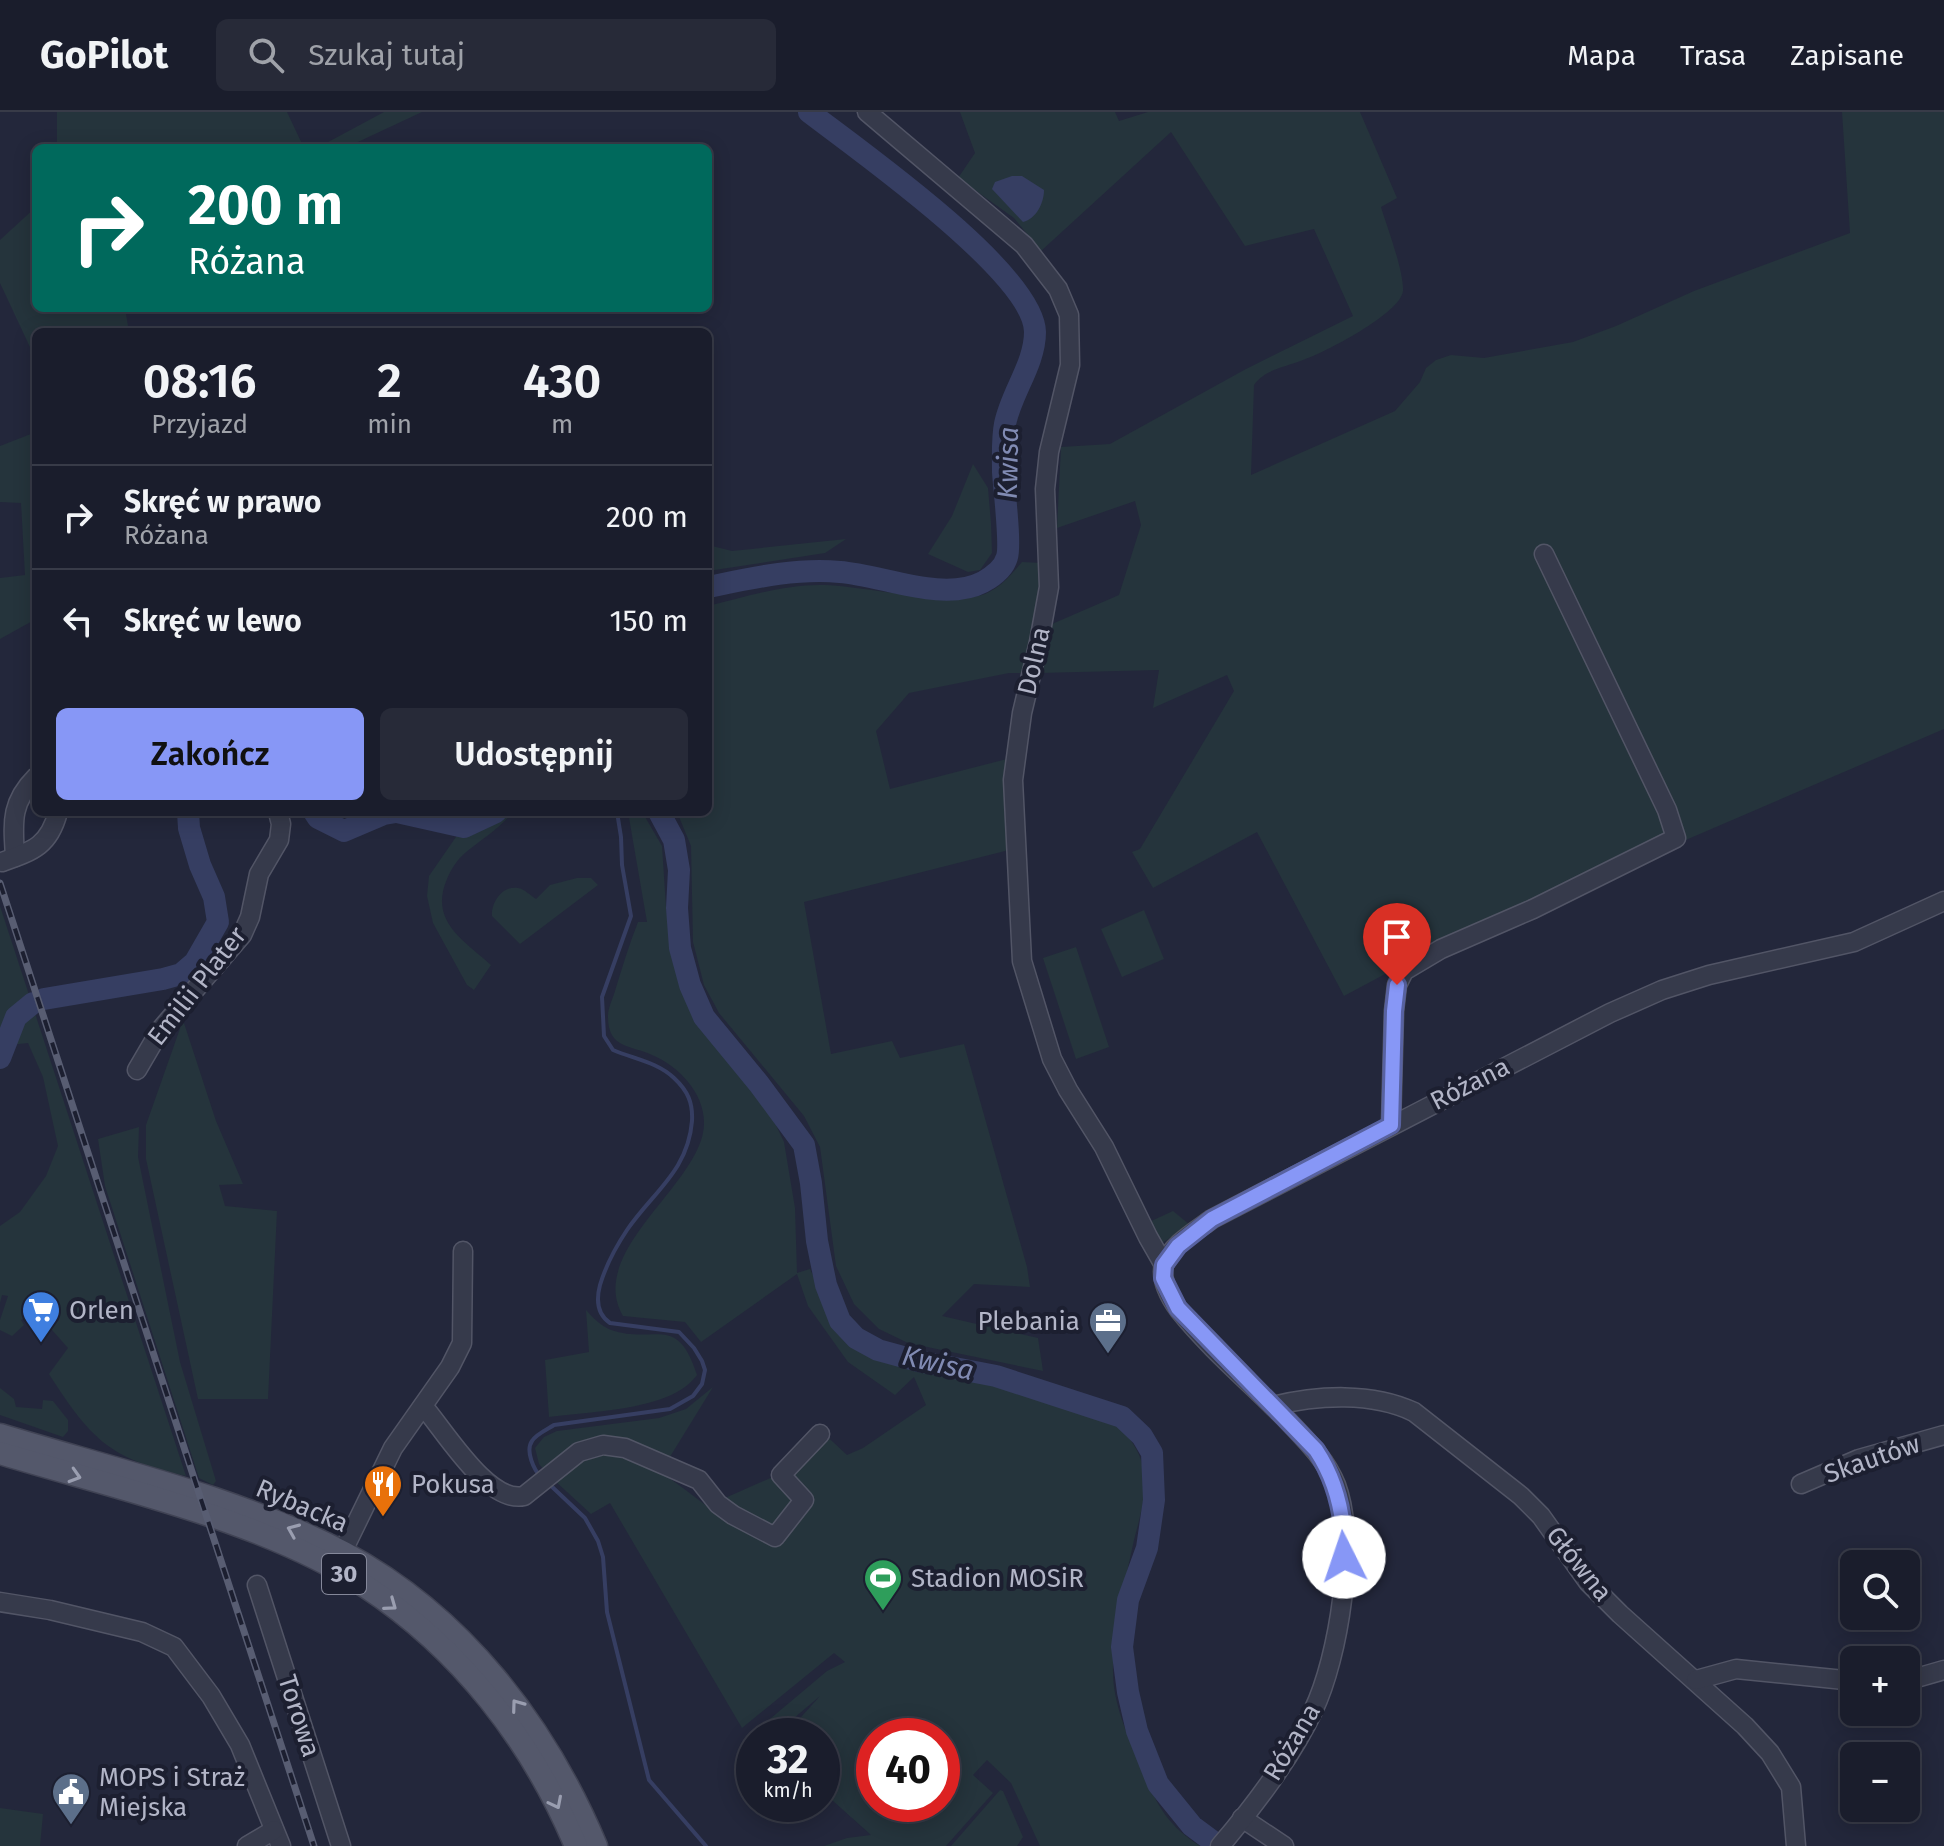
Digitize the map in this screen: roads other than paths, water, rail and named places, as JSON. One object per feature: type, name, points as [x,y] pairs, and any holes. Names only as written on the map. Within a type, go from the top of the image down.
[{"type":"main road","name":"Rybacka","points":[[0,1435],[211,1499],[277,1523],[338,1561],[409,1595],[476,1655],[511,1697],[568,1785],[596,1846]]},
{"type":"main road","name":"Rybacka","points":[[0,1453],[201,1513],[338,1561],[365,1586],[411,1620],[473,1678],[536,1764],[576,1846]]},
{"type":"street","name":"Dolna","points":[[867,112],[1024,245],[1058,289],[1069,315],[1070,365],[1049,452],[1045,489],[1049,587],[1022,713],[1013,780],[1022,961],[1052,1059],[1104,1147],[1164,1265]]},
{"type":"street","points":[[1391,1125],[1394,1011],[1397,985],[1404,971],[1441,949],[1533,909],[1676,838],[1667,810],[1544,554]]},
{"type":"street","points":[[32,782],[14,809],[9,860],[38,848],[51,831],[57,816]]},
{"type":"street","points":[[0,798],[13,826]]},
{"type":"street","name":"Emilii Plater","points":[[137,1070],[146,1051],[170,1018],[242,935],[250,917],[259,874],[279,840],[279,816]]},
{"type":"street","name":"Różana","points":[[1220,1846],[1298,1738],[1321,1692],[1335,1639],[1344,1580],[1345,1534],[1337,1488],[1316,1450],[1178,1308],[1163,1278],[1164,1265],[1178,1246],[1212,1219],[1557,1040],[1662,990],[1709,975],[1854,942],[1944,901]]},
{"type":"street","points":[[338,1561],[393,1448],[450,1367],[462,1343],[463,1251]]},
{"type":"street","name":"Główna","points":[[1273,1406],[1293,1401],[1348,1398],[1388,1402],[1414,1412],[1521,1496],[1541,1516],[1588,1582],[1745,1726],[1770,1753],[1791,1787],[1796,1846]]},
{"type":"street","points":[[423,1406],[471,1465],[495,1489],[516,1498],[535,1488],[579,1452],[603,1445],[625,1448],[699,1480],[718,1504],[775,1537],[804,1500],[781,1475],[820,1434]]},
{"type":"street","name":"Skautów","points":[[1801,1484],[1859,1459],[1944,1435]]},
{"type":"street","name":"Torowa","points":[[257,1585],[341,1846]]},
{"type":"street","points":[[0,1602],[142,1632],[174,1647],[211,1696],[240,1745],[278,1838],[247,1846]]},
{"type":"street","points":[[1696,1680],[1736,1669],[1840,1680]]},
{"type":"street","points":[[1920,1677],[1944,1670]]},
{"type":"street","points":[[1238,1824],[1284,1846]]},
{"type":"water","points":[[1022,176],[1044,190],[1038,210],[1032,218],[1023,222],[992,189],[995,182]]},
{"type":"waterway","name":"Kwisa","points":[[712,586],[774,575],[823,571],[950,590],[983,582],[994,575],[1007,557],[1003,436],[1008,412],[1034,344],[1035,332],[1027,307],[1006,278],[976,246],[901,182],[809,112]]},
{"type":"waterway","points":[[44,999],[163,979],[181,974],[195,962],[218,922],[214,897],[200,865],[188,816]]},
{"type":"waterway","points":[[317,816],[344,831],[379,816]]},
{"type":"waterway","points":[[415,816],[464,827],[487,816]]},
{"type":"waterway","points":[[541,1477],[533,1465],[529,1450],[532,1441],[542,1432],[554,1425],[670,1409],[693,1396],[702,1384],[705,1370],[694,1348],[679,1332],[610,1323],[599,1306],[600,1285],[611,1257],[637,1216],[677,1167],[684,1154],[692,1121],[689,1098],[674,1078],[653,1064],[613,1050],[604,1036],[602,997],[631,916],[618,816]]},
{"type":"waterway","name":"Kwisa","points":[[661,816],[674,840],[679,870],[677,908],[680,948],[690,985],[704,1017],[804,1145],[817,1241],[826,1285],[840,1321],[856,1338],[878,1350],[996,1376],[1122,1417],[1142,1436],[1152,1453],[1154,1500],[1147,1548],[1128,1600],[1122,1647],[1128,1692],[1137,1731],[1158,1784],[1192,1826],[1219,1846]]},
{"type":"waterway","points":[[0,1058],[16,1017],[33,1003]]},
{"type":"waterway","points":[[548,1483],[585,1518],[598,1541],[603,1557],[607,1612],[649,1780],[706,1846]]},
{"type":"railway","points":[[0,883],[314,1846]]},
{"type":"place","name":"Orlen","points":[[41,1344]]},
{"type":"place","name":"Plebania","points":[[1108,1355]]},
{"type":"place","name":"Pokusa","points":[[383,1518]]},
{"type":"place","name":"Stadion MOSiR","points":[[883,1612]]},
{"type":"place","name":"MOPS i Straż Miejska","points":[[71,1826]]}]
